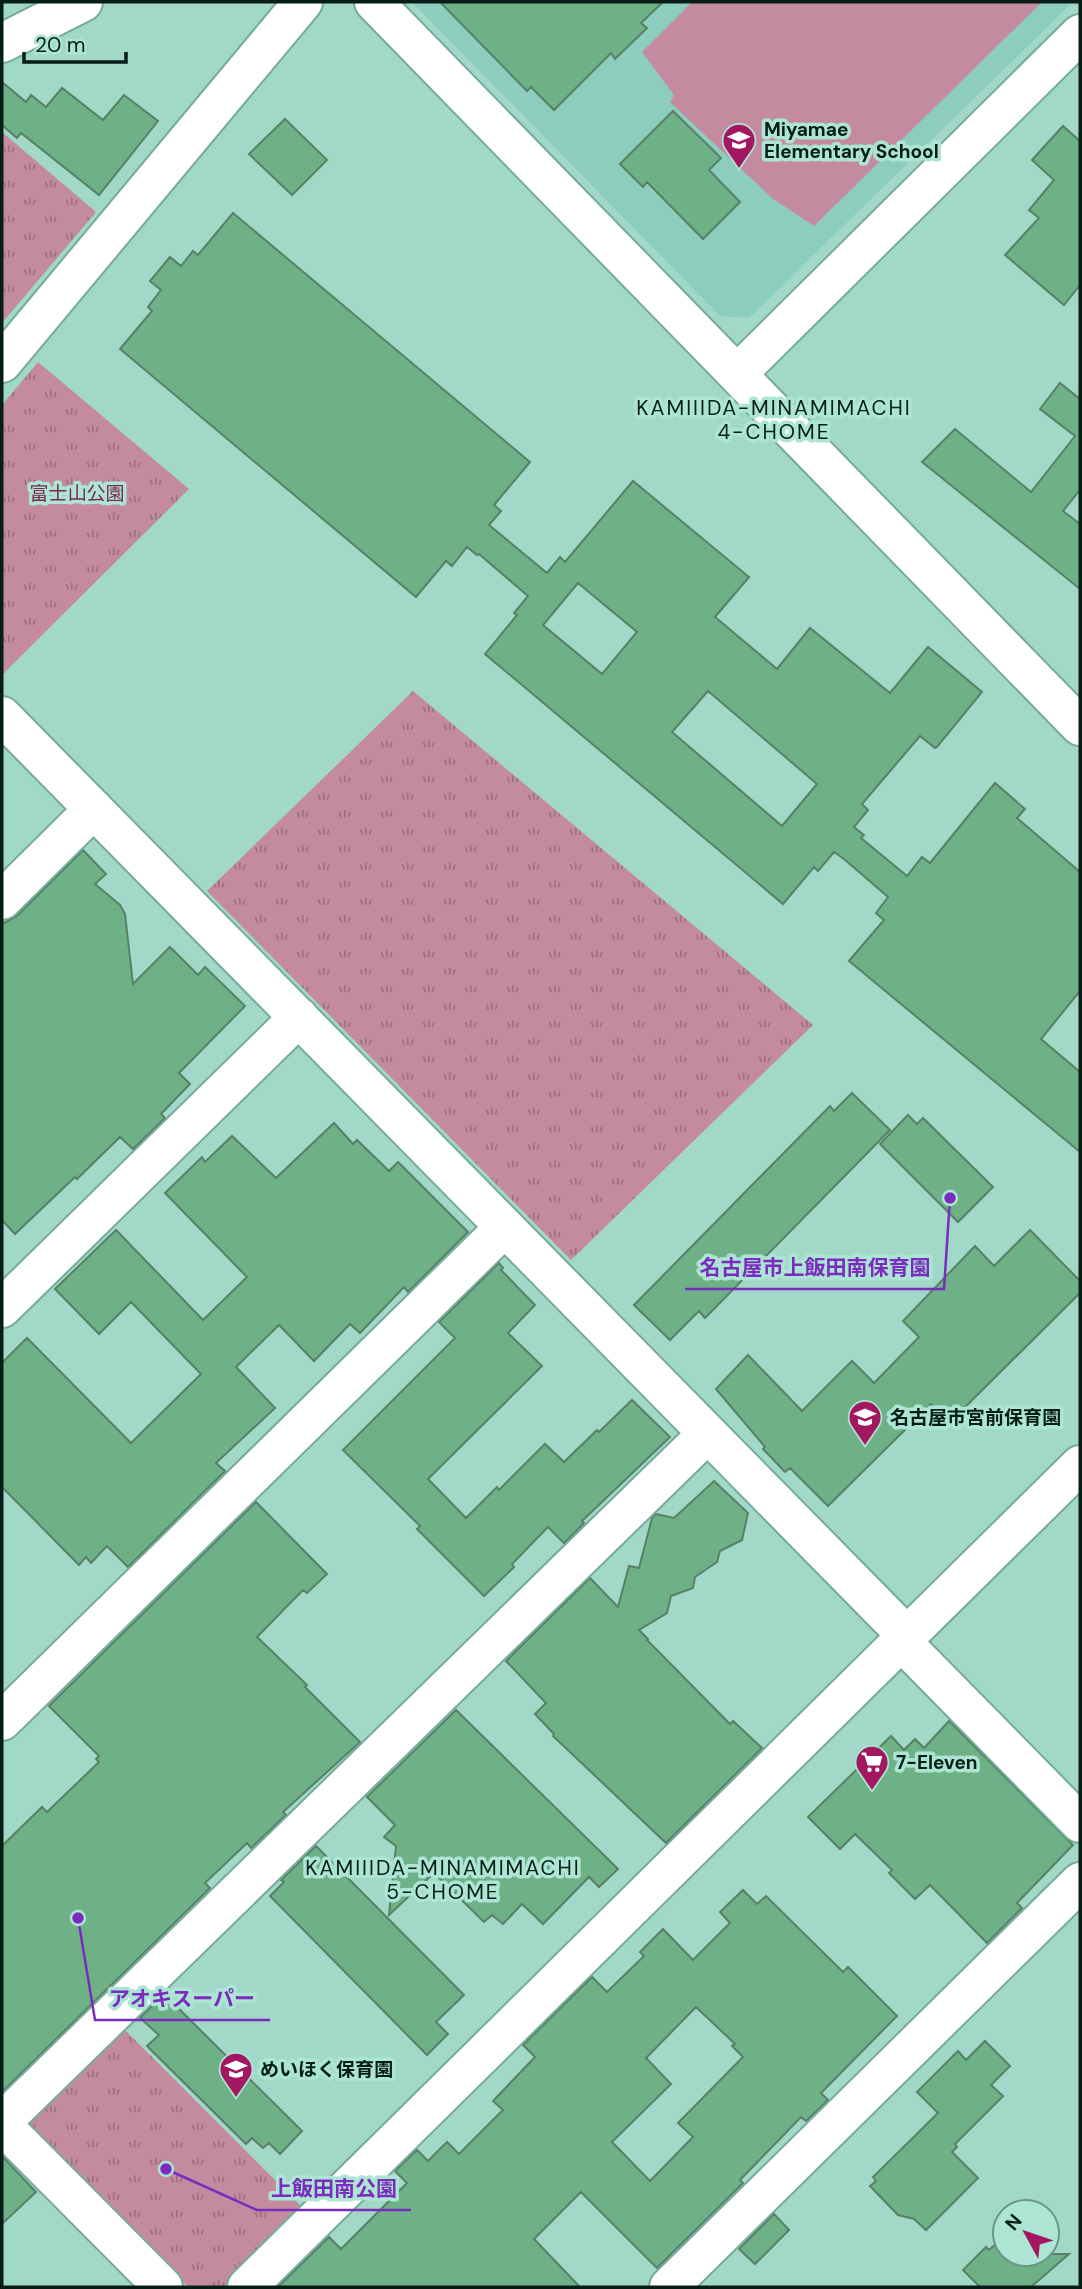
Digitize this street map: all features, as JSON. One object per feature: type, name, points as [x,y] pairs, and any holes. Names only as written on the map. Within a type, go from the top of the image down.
[{"type":"street","points":[[2,43],[83,2]]},
{"type":"street","points":[[2,363],[303,2]]},
{"type":"street","points":[[374,2],[1080,726]]},
{"type":"street","points":[[737,374],[1080,34]]},
{"type":"street","points":[[2,716],[707,1434],[1080,1823]]},
{"type":"street","points":[[2,900],[94,809]]},
{"type":"street","points":[[2,1308],[299,1017]]},
{"type":"street","points":[[2,1721],[505,1227]]},
{"type":"street","points":[[163,2287],[2,2124],[707,1434]]},
{"type":"street","points":[[247,2287],[1080,1465]]},
{"type":"street","points":[[669,2287],[1080,1882]]},
{"type":"shaded area","name":"Miyamae Elementary School","points":[[412,2],[1073,2],[749,318],[720,316]]},
{"type":"green space","points":[[692,2],[1042,2],[814,226],[773,199],[670,102],[674,95],[642,52]]},
{"type":"green space","points":[[2,132],[96,212],[2,323]]},
{"type":"green space","name":"富士山公園","points":[[38,362],[189,489],[2,675],[2,405]]},
{"type":"green space","points":[[413,691],[813,1025],[571,1260],[207,891]]},
{"type":"green space","points":[[123,2028],[304,2209],[224,2287],[188,2287],[29,2130],[30,2119]]},
{"type":"building","points":[[440,2],[663,2],[641,23],[647,28],[615,59],[611,53],[554,110],[531,87],[527,91]]},
{"type":"building","points":[[2,82],[26,102],[31,95],[46,107],[62,88],[103,120],[124,95],[158,121],[99,195],[21,133],[17,138],[2,125]]},
{"type":"building","points":[[673,111],[721,158],[709,170],[740,202],[703,239],[647,182],[643,187],[620,164]]},
{"type":"building","points":[[285,119],[327,160],[292,195],[249,154]]},
{"type":"building","points":[[1063,126],[1080,141],[1080,285],[1064,305],[1005,255],[1039,218],[1029,210],[1054,180],[1032,160]]},
{"type":"building","points":[[233,213],[530,462],[494,505],[501,511],[489,525],[547,573],[560,557],[565,562],[633,481],[749,577],[715,617],[777,669],[810,628],[890,693],[928,647],[982,692],[937,747],[920,736],[862,804],[868,810],[854,827],[864,835],[861,838],[907,876],[922,857],[930,863],[995,783],[1025,809],[1017,818],[1080,872],[1080,991],[1041,1039],[1080,1072],[1080,1152],[849,961],[884,920],[876,913],[888,897],[844,859],[834,852],[818,871],[814,867],[783,904],[485,654],[517,615],[514,613],[528,596],[479,554],[467,547],[452,566],[446,561],[416,597],[120,349],[152,311],[148,307],[161,290],[150,281],[170,257],[181,266],[193,251],[198,255]],"holes":[[[578,583],[637,632],[602,674],[543,625]],[[708,691],[817,784],[782,826],[672,732]]]},
{"type":"building","points":[[1060,383],[1080,399],[1080,490],[1063,511],[1080,524],[1080,589],[922,462],[955,429],[1031,492],[1075,436],[1040,409]]},
{"type":"building","points":[[83,850],[106,874],[95,884],[120,905],[125,914],[133,984],[170,947],[198,975],[205,967],[245,1006],[179,1073],[190,1084],[161,1114],[165,1118],[133,1149],[120,1137],[15,1234],[2,1220],[2,924],[17,916]]},
{"type":"building","points":[[852,1093],[890,1130],[705,1318],[699,1311],[670,1340],[634,1305],[830,1106],[834,1111]]},
{"type":"building","points":[[908,1115],[917,1124],[923,1118],[993,1187],[958,1222],[880,1144]]},
{"type":"building","points":[[334,1123],[353,1144],[357,1140],[389,1171],[398,1162],[468,1232],[408,1292],[404,1287],[360,1333],[350,1324],[314,1361],[279,1325],[236,1367],[275,1408],[216,1463],[225,1471],[128,1567],[107,1546],[91,1563],[86,1557],[79,1565],[2,1487],[2,1363],[27,1338],[131,1443],[201,1374],[131,1302],[99,1334],[55,1289],[116,1230],[203,1320],[247,1277],[165,1193],[202,1157],[205,1162],[232,1136],[276,1178]]},
{"type":"building","points":[[1030,1230],[1080,1281],[1080,1293],[949,1423],[931,1404],[828,1506],[790,1468],[785,1472],[763,1449],[765,1447],[716,1389],[748,1355],[802,1411],[852,1361],[874,1383],[919,1337],[903,1321],[975,1246],[994,1266]]},
{"type":"building","points":[[499,1263],[503,1268],[501,1270],[535,1305],[508,1333],[542,1366],[428,1479],[466,1518],[497,1487],[499,1490],[545,1444],[564,1462],[632,1400],[670,1437],[582,1521],[584,1523],[564,1543],[548,1527],[512,1564],[514,1567],[484,1596],[417,1529],[420,1526],[343,1450],[455,1338],[439,1322]]},
{"type":"building","points":[[714,1481],[748,1513],[742,1540],[720,1551],[717,1562],[695,1577],[693,1588],[671,1596],[667,1613],[639,1630],[730,1724],[733,1721],[762,1748],[666,1843],[553,1736],[535,1714],[546,1703],[506,1661],[590,1578],[618,1607],[629,1566],[639,1568],[652,1518],[656,1514],[674,1518]]},
{"type":"building","points":[[256,1502],[327,1574],[307,1593],[303,1590],[257,1637],[360,1742],[283,1812],[286,1815],[251,1848],[247,1843],[205,1883],[210,1888],[2,2092],[2,1846],[42,1807],[47,1812],[99,1762],[96,1759],[99,1756],[49,1706]]},
{"type":"building","points":[[456,1710],[618,1869],[599,1887],[589,1877],[543,1924],[522,1904],[503,1924],[492,1915],[484,1922],[434,1873],[389,1915],[396,1846],[384,1837],[395,1825],[367,1797]]},
{"type":"building","points":[[949,1721],[1073,1845],[1017,1903],[1022,1908],[987,1943],[930,1885],[915,1899],[889,1873],[892,1870],[855,1834],[840,1849],[808,1817],[891,1736],[904,1750],[915,1739],[924,1748]]},
{"type":"building","points":[[316,1846],[464,1995],[436,2022],[448,2034],[427,2055],[270,1896],[284,1882],[281,1880]]},
{"type":"building","points":[[743,1890],[757,1904],[766,1896],[843,1972],[848,1967],[897,2016],[821,2093],[828,2100],[806,2121],[801,2117],[740,2180],[743,2183],[657,2268],[581,2192],[534,2239],[580,2287],[278,2287],[329,2237],[341,2249],[407,2183],[395,2171],[417,2150],[428,2161],[447,2142],[459,2154],[503,2110],[493,2101],[535,2057],[523,2045],[592,1977],[607,1992],[644,1956],[640,1952],[663,1929],[693,1960],[730,1923],[720,1912]],"holes":[[[696,2007],[735,2044],[732,2046],[743,2057],[678,2123],[693,2137],[650,2181],[612,2142],[671,2084],[646,2058]]]},
{"type":"building","name":"めいほく保育園","points":[[164,1994],[302,2131],[280,2154],[269,2143],[263,2148],[252,2138],[246,2144],[147,2046],[159,2035],[140,2018]]},
{"type":"building","points":[[985,2041],[1010,2066],[991,2085],[1003,2096],[955,2144],[957,2147],[952,2152],[978,2178],[926,2230],[914,2219],[898,2215],[870,2186],[876,2181],[873,2177],[938,2113],[917,2092],[958,2051],[966,2060]]},
{"type":"building","points":[[2,2156],[36,2192],[2,2224]]},
{"type":"building","points":[[774,2214],[789,2230],[755,2264],[739,2249]]},
{"type":"building","points":[[986,2247],[989,2250],[991,2248],[991,2268],[1053,2268],[1031,2287],[980,2287],[963,2270]]},
{"type":"place","name":"Miyamae Elementary School","points":[[739,170]]},
{"type":"place","name":"名古屋市上飯田南保育園","points":[[950,1198]]},
{"type":"place","name":"名古屋市宮前保育園","points":[[865,1447]]},
{"type":"place","name":"7-Eleven","points":[[872,1792]]},
{"type":"place","name":"アオキスーパー","points":[[78,1918]]},
{"type":"place","name":"めいほく保育園","points":[[236,2099]]},
{"type":"place","name":"上飯田南公園","points":[[166,2169]]},
{"type":"district","name":"KAMIIIDA-MINAMIMACHI 4-CHOME","points":[[774,420]]},
{"type":"district","name":"KAMIIIDA-MINAMIMACHI 5-CHOME","points":[[443,1880]]}]
